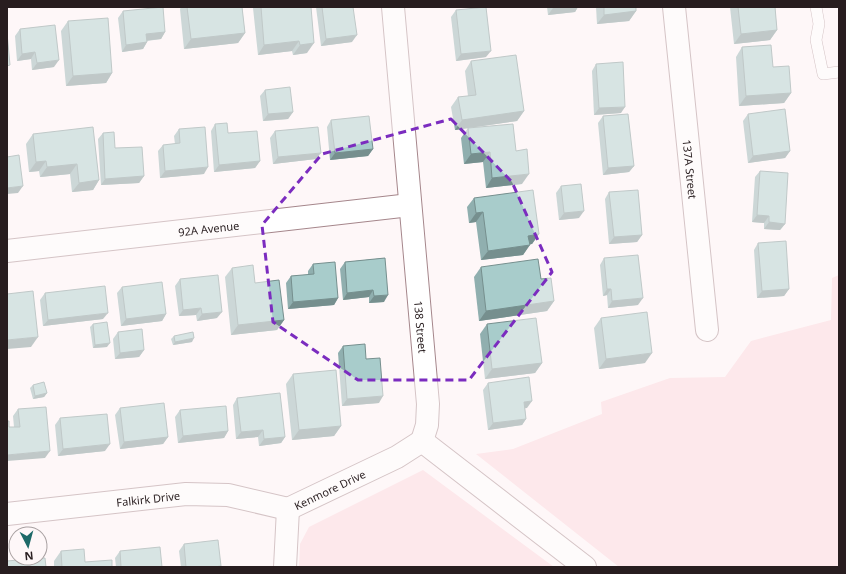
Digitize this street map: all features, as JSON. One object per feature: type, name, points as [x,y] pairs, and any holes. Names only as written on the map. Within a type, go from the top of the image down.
[{"type":"street","name":"138 Street","points":[[393,7],[428,404],[427,425],[422,440]]},
{"type":"street","name":"137A Street","points":[[674,7],[707,330]]},
{"type":"street","name":"92A Avenue","points":[[7,251],[410,205]]},
{"type":"street","name":"Kenmore Drive","points":[[286,567],[288,510],[397,457],[422,440]]},
{"type":"street","points":[[422,440],[585,567]]},
{"type":"street","name":"Falkirk Drive","points":[[7,514],[186,494],[228,496],[288,510]]},
{"type":"lane","points":[[816,7],[819,24],[816,40],[823,74],[839,72]]},
{"type":"highlighted area","points":[[451,119],[512,182],[552,272],[469,380],[358,380],[273,322],[262,225],[322,154]]},
{"type":"shaded area","points":[[839,275],[839,567],[619,567],[476,454],[513,449],[602,414],[601,402],[670,378],[725,377],[751,341],[831,320],[832,278]]},
{"type":"shaded area","points":[[423,470],[554,567],[299,567],[300,544],[309,527]]},
{"type":"building","points":[[163,7],[165,32],[146,34],[147,42],[126,45],[123,11]]},
{"type":"building","points":[[187,7],[242,7],[245,33],[191,39]]},
{"type":"building","points":[[261,7],[311,7],[314,43],[300,45],[299,41],[264,45]]},
{"type":"building","points":[[322,7],[353,7],[357,35],[326,39]]},
{"type":"building","points":[[486,7],[491,51],[461,54],[456,10]]},
{"type":"building","points":[[604,7],[636,7],[636,11],[604,15]]},
{"type":"building","points":[[738,7],[775,7],[777,30],[741,34]]},
{"type":"building","points":[[108,18],[112,73],[73,76],[68,21]]},
{"type":"building","points":[[55,25],[59,60],[37,63],[35,52],[22,54],[20,29]]},
{"type":"building","points":[[7,33],[10,65],[7,66]]},
{"type":"building","points":[[771,45],[773,67],[789,66],[791,93],[746,96],[742,47]]},
{"type":"building","points":[[516,55],[524,111],[462,120],[458,97],[476,95],[471,61]]},
{"type":"building","points":[[623,62],[625,107],[599,108],[596,64]]},
{"type":"building","points":[[290,87],[293,112],[268,114],[265,90]]},
{"type":"building","points":[[785,109],[790,151],[753,156],[748,114]]},
{"type":"building","points":[[628,114],[634,166],[608,168],[603,116]]},
{"type":"building","points":[[369,116],[373,149],[335,153],[331,120]]},
{"type":"building","points":[[227,123],[228,133],[257,131],[260,161],[219,165],[215,124]]},
{"type":"building","points":[[513,124],[516,151],[527,149],[529,174],[492,178],[490,152],[471,154],[468,128]]},
{"type":"building","points":[[93,127],[99,180],[79,183],[77,164],[47,167],[46,161],[36,162],[33,134]]},
{"type":"building","points":[[205,127],[208,167],[165,171],[163,145],[180,143],[179,129]]},
{"type":"building","points":[[318,127],[321,153],[278,157],[275,131]]},
{"type":"building","points":[[114,132],[115,148],[142,147],[144,176],[105,179],[103,133]]},
{"type":"building","points":[[19,155],[23,186],[7,188],[7,157]]},
{"type":"building","points":[[760,171],[788,173],[785,224],[769,222],[769,216],[757,215]]},
{"type":"building","points":[[581,184],[584,211],[564,213],[561,186]]},
{"type":"building","points":[[533,190],[539,234],[528,236],[530,245],[488,251],[483,212],[476,213],[474,198]]},
{"type":"building","points":[[638,190],[642,235],[614,237],[609,192]]},
{"type":"building","points":[[786,241],[789,289],[762,291],[758,243]]},
{"type":"building","points":[[638,255],[643,298],[612,301],[611,289],[607,289],[604,258]]},
{"type":"building","points":[[385,258],[388,295],[374,296],[373,290],[347,293],[345,262]]},
{"type":"building","points":[[538,259],[541,279],[551,278],[554,301],[486,311],[481,267]]},
{"type":"building","points":[[335,262],[338,298],[293,302],[291,276],[314,274],[313,264]]},
{"type":"building","points":[[253,265],[255,283],[279,280],[284,320],[238,325],[232,268]]},
{"type":"building","points":[[218,275],[222,312],[202,314],[201,308],[183,310],[180,279]]},
{"type":"building","points":[[162,282],[166,314],[126,319],[122,287]]},
{"type":"building","points":[[105,286],[108,313],[48,320],[45,293]]},
{"type":"building","points":[[33,291],[38,337],[7,340],[7,294]]},
{"type":"building","points":[[647,312],[652,353],[606,359],[601,318]]},
{"type":"building","points":[[536,318],[542,363],[492,369],[487,324]]},
{"type":"building","points":[[107,322],[110,343],[95,345],[93,324]]},
{"type":"building","points":[[142,329],[144,350],[120,353],[118,332]]},
{"type":"building","points":[[193,332],[194,338],[175,342],[174,336]]},
{"type":"building","points":[[365,344],[366,359],[380,358],[383,396],[347,399],[343,346]]},
{"type":"building","points":[[336,370],[341,426],[299,430],[293,374]]},
{"type":"building","points":[[529,377],[532,401],[524,402],[526,419],[493,423],[488,383]]},
{"type":"building","points":[[44,382],[47,393],[35,396],[33,385]]},
{"type":"building","points":[[280,393],[285,437],[264,439],[263,430],[241,432],[237,398]]},
{"type":"building","points":[[164,403],[168,437],[124,442],[120,408]]},
{"type":"building","points":[[226,406],[228,431],[183,436],[180,410]]},
{"type":"building","points":[[46,407],[50,451],[7,455],[7,421],[9,421],[9,427],[20,427],[18,409]]},
{"type":"building","points":[[107,414],[110,444],[63,449],[60,418]]},
{"type":"building","points":[[218,540],[221,566],[186,567],[184,544]]},
{"type":"building","points":[[160,547],[162,567],[121,567],[120,551]]},
{"type":"building","points":[[84,549],[85,562],[112,560],[112,567],[62,567],[61,551]]},
{"type":"building","points":[[7,561],[8,566],[46,567],[7,567]]}]
